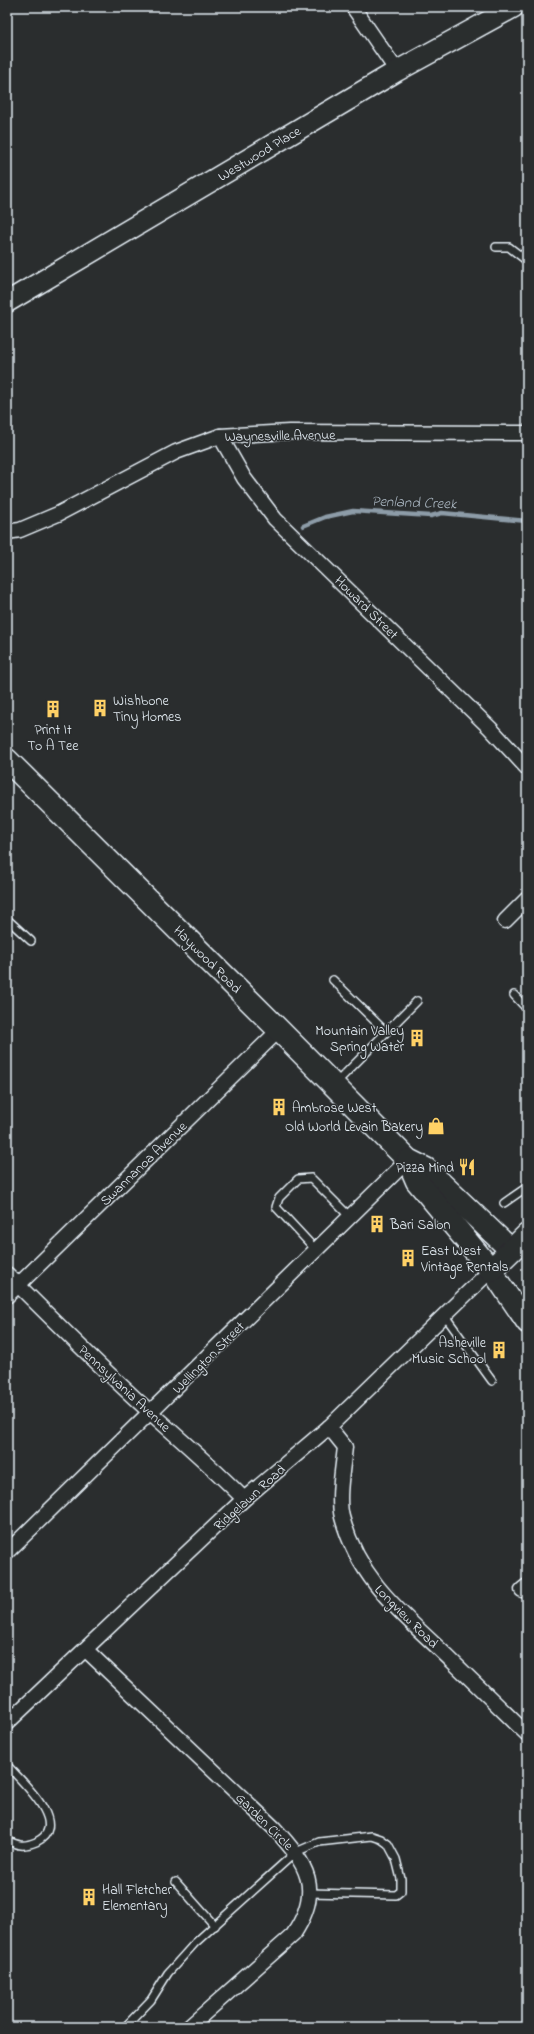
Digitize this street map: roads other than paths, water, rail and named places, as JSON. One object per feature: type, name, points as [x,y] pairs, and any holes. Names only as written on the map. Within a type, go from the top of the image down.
[{"type":"main road","name":"Haywood Road","points":[[9,766],[279,1030],[408,1160],[426,1169],[511,1250]]},
{"type":"main road","name":"Haywood Road","points":[[408,1160],[417,1181],[491,1270]]},
{"type":"main road","points":[[491,1270],[527,1235]]},
{"type":"street","points":[[353,7],[397,71]]},
{"type":"street","name":"Westwood Place","points":[[7,302],[397,71],[514,7]]},
{"type":"street","name":"Waynesville Avenue","points":[[7,532],[20,530],[58,514],[176,452],[220,436],[289,432],[527,433]]},
{"type":"street","name":"Howard Street","points":[[220,436],[244,478],[275,519],[490,728],[527,768]]},
{"type":"street","points":[[505,921],[527,899]]},
{"type":"street","name":"Swannanoa Avenue","points":[[7,1296],[279,1030]]},
{"type":"street","name":"Wellington Street","points":[[7,1552],[151,1413],[408,1160]]},
{"type":"street","points":[[491,1270],[527,1323]]},
{"type":"street","name":"Ridgelawn Road","points":[[7,1723],[86,1650],[244,1499],[329,1428],[491,1270]]},
{"type":"street","name":"Pennsylvania Avenue","points":[[7,1274],[49,1317],[151,1413],[214,1467],[244,1499]]},
{"type":"street","name":"Longview Road","points":[[329,1428],[345,1447],[341,1488],[342,1516],[366,1572],[387,1599],[527,1734]]},
{"type":"street","name":"Garden Circle","points":[[86,1650],[274,1828],[296,1852],[305,1869],[309,1893],[305,1912],[293,1935],[190,2027]]},
{"type":"lane","points":[[496,247],[509,247],[527,261]]},
{"type":"lane","points":[[7,919],[31,941]]},
{"type":"lane","points":[[333,980],[386,1032]]},
{"type":"lane","points":[[514,995],[527,1009]]},
{"type":"lane","points":[[333,1085],[417,1001]]},
{"type":"lane","points":[[316,1250],[276,1207],[279,1198],[298,1179],[311,1178],[350,1217]]},
{"type":"lane","points":[[504,1203],[527,1187]]},
{"type":"lane","points":[[445,1316],[492,1381]]},
{"type":"lane","points":[[7,1766],[43,1806],[48,1819],[47,1830],[40,1840],[29,1845],[19,1846],[7,1840]]},
{"type":"lane","points":[[124,2027],[151,2000],[168,1973],[215,1926],[296,1852],[319,1842],[372,1836],[381,1839],[388,1844],[396,1858],[401,1879],[401,1891],[396,1895],[309,1893]]},
{"type":"lane","points":[[176,1882],[215,1926]]},
{"type":"waterway","name":"Penland Creek","points":[[303,526],[325,517],[353,511],[431,516],[442,513],[527,521]]},
{"type":"place","name":"Wishbone Tiny Homes","points":[[100,708]]},
{"type":"place","name":"Print It To A Tee","points":[[53,709]]},
{"type":"place","name":"Mountain Valley Spring Water","points":[[417,1038]]},
{"type":"place","name":"Ambrose West","points":[[279,1107]]},
{"type":"place","name":"Old World Levain Bakery","points":[[436,1126]]},
{"type":"place","name":"Pizza Mind","points":[[467,1167]]},
{"type":"place","name":"Bari Salon","points":[[377,1224]]},
{"type":"place","name":"East West Vintage Rentals","points":[[408,1258]]},
{"type":"place","name":"Asheville Music School","points":[[499,1350]]},
{"type":"place","name":"Hall Fletcher Elementary","points":[[89,1897]]}]
